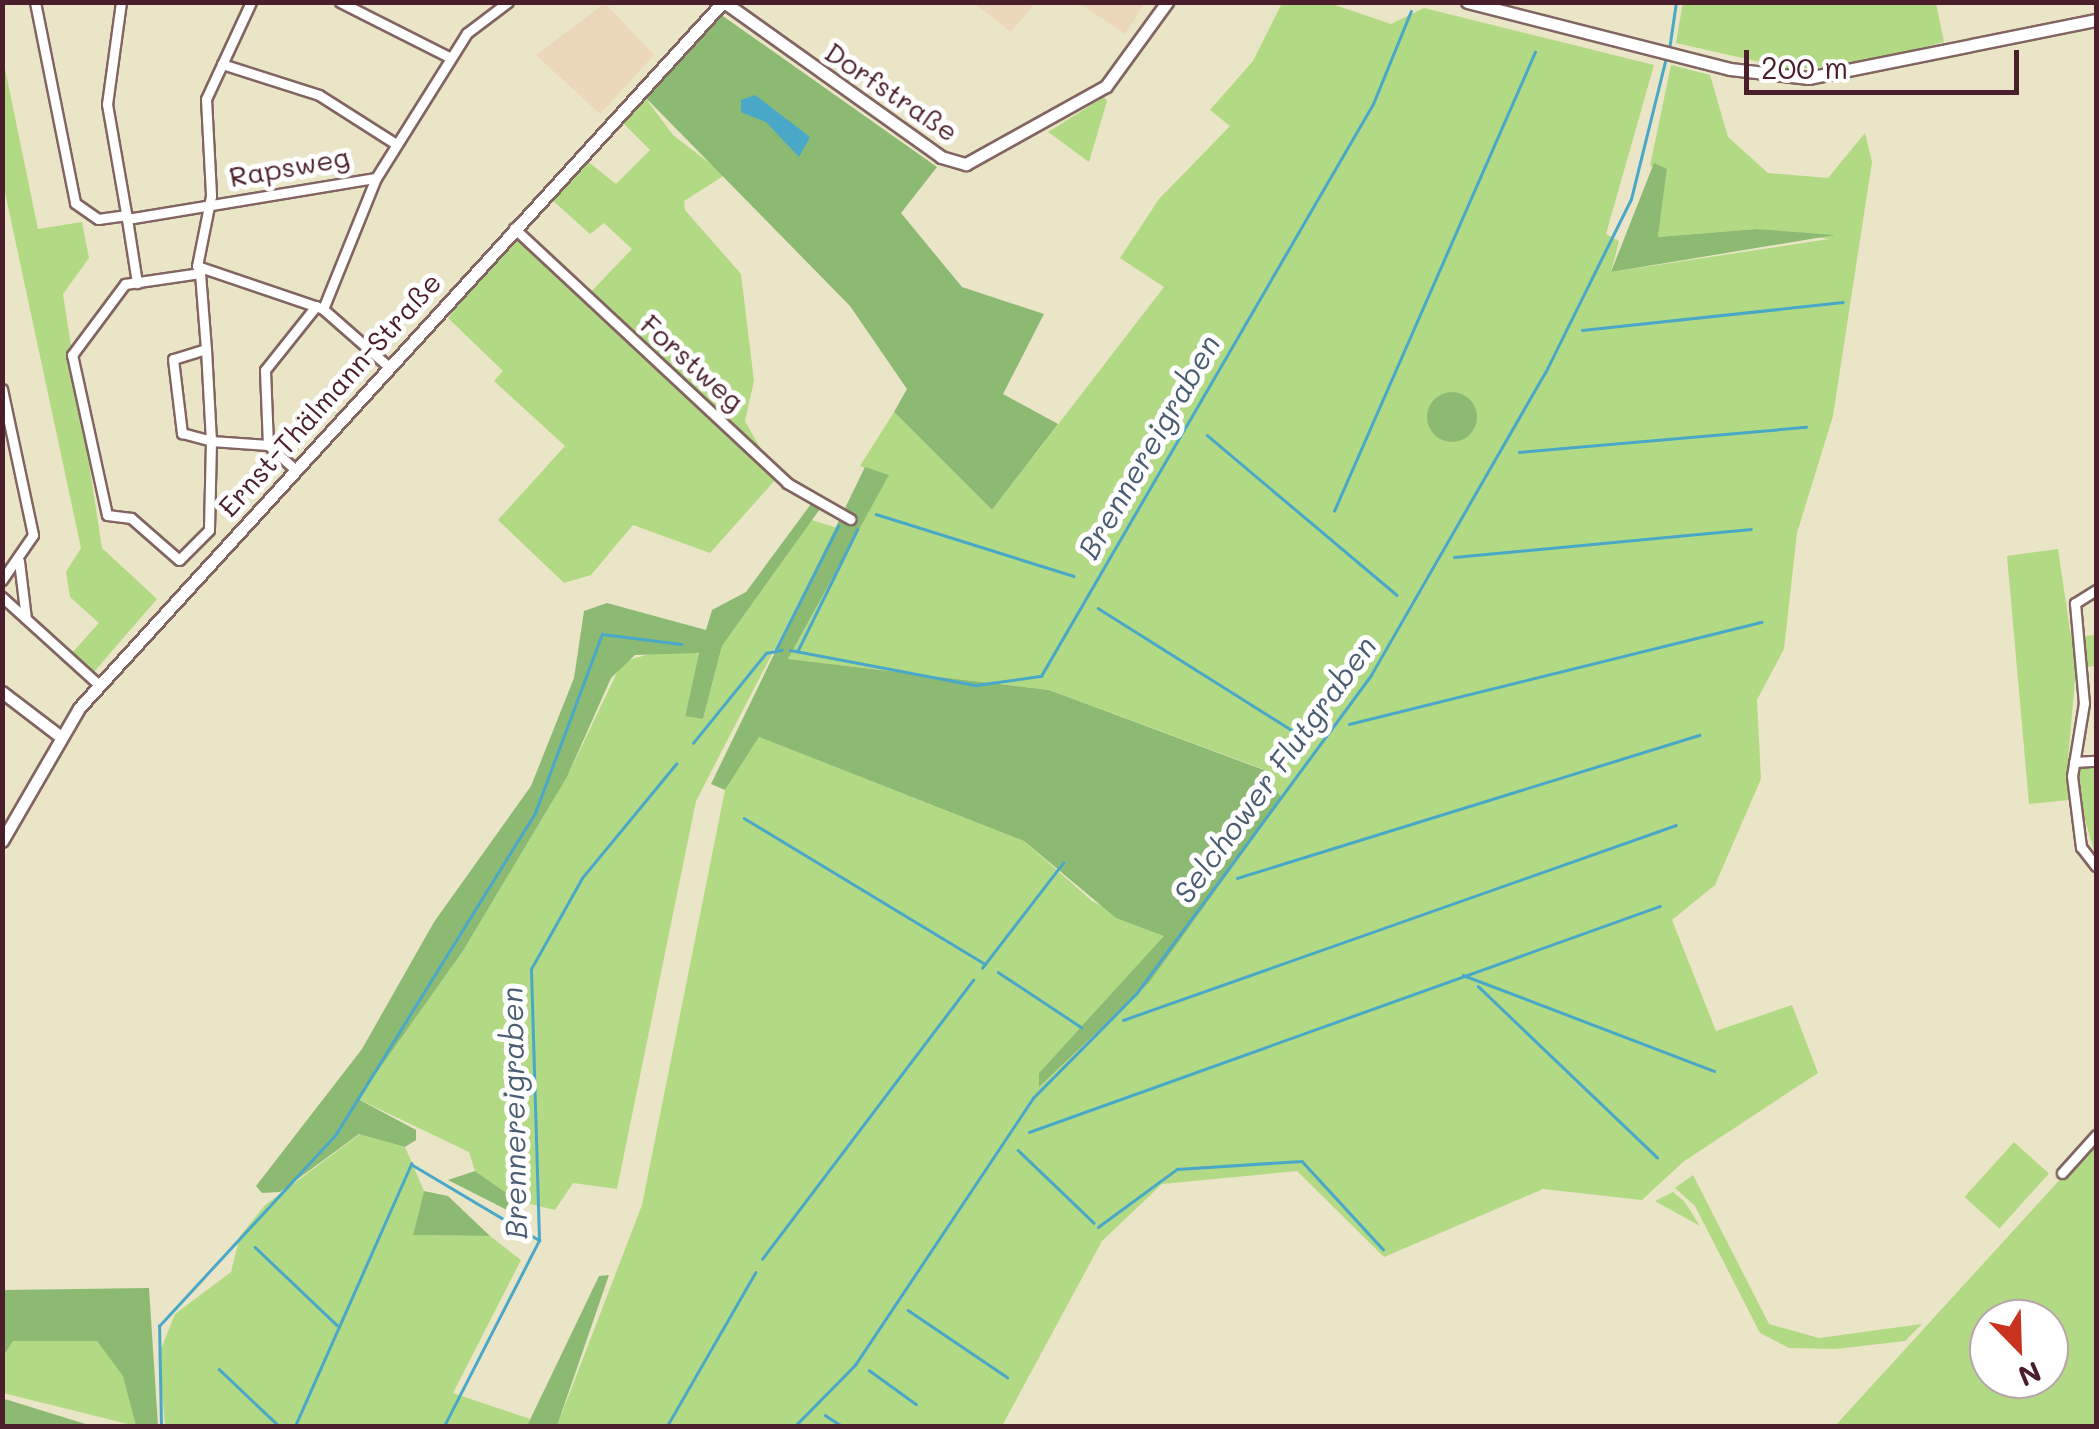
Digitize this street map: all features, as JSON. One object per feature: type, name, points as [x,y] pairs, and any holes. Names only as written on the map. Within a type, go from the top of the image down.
[{"type":"street","points":[[35,2],[75,203],[98,219],[127,217]]},
{"type":"street","points":[[120,2],[106,104],[137,283]]},
{"type":"street","points":[[251,2],[206,99],[210,202],[200,273],[212,441],[210,526],[179,560],[131,518],[107,516],[72,354],[125,284],[200,273],[320,308],[389,366]]},
{"type":"street","points":[[340,2],[449,57]]},
{"type":"street","points":[[268,445],[265,370],[320,308],[376,178],[449,57],[508,2]]},
{"type":"street","name":"Dorfstraße","points":[[723,2],[941,157],[966,164],[1106,86],[1166,2]]},
{"type":"street","name":"Ernst-Thälmann-Straße","points":[[2,840],[57,734],[99,685],[723,2]]},
{"type":"street","points":[[1467,2],[1763,75],[1828,77],[2096,20]]},
{"type":"street","points":[[222,64],[319,96],[396,144]]},
{"type":"street","name":"Rapsweg","points":[[127,217],[376,178]]},
{"type":"street","name":"Forstweg","points":[[514,228],[788,482],[850,519]]},
{"type":"street","points":[[206,349],[173,359],[182,433],[212,441],[268,445],[295,469]]},
{"type":"street","points":[[2,389],[33,534],[18,562],[2,580]]},
{"type":"street","points":[[18,562],[26,619]]},
{"type":"street","points":[[2096,590],[2075,603],[2084,707],[2074,762],[2078,837],[2096,866]]},
{"type":"street","points":[[2,597],[99,685]]},
{"type":"street","points":[[2,692],[57,734]]},
{"type":"street","points":[[2074,762],[2096,761]]},
{"type":"street","points":[[2062,1172],[2096,1135]]},
{"type":"shaded area","points":[[605,3],[654,55],[600,114],[536,55]]},
{"type":"shaded area","points":[[974,3],[1035,3],[1011,32]]},
{"type":"shaded area","points":[[1079,3],[1145,3],[1125,34]]},
{"type":"green space","points":[[1683,2],[1936,3],[1944,42],[1850,67],[1787,68],[1676,43]]},
{"type":"green space","points":[[1282,3],[1329,3],[1391,24],[1424,8],[1654,65],[1606,234],[1619,241],[1611,272],[1829,239],[1756,229],[1658,237],[1667,169],[1650,166],[1671,65],[1710,75],[1728,137],[1768,173],[1828,178],[1865,133],[1872,162],[1833,416],[1797,533],[1784,649],[1757,700],[1761,779],[1715,885],[1672,920],[1716,1031],[1792,1005],[1818,1073],[1683,1162],[1642,1200],[1543,1189],[1384,1257],[1297,1171],[1162,1184],[1102,1241],[1002,1426],[557,1426],[642,1205],[725,790],[759,737],[1024,841],[1092,901],[1165,936],[1039,1073],[1039,1087],[1149,983],[1282,799],[1263,769],[1049,690],[788,659],[888,476],[860,466],[894,412],[992,510],[1164,287],[1120,258],[1159,199],[1230,126],[1210,110],[1253,61]]},
{"type":"green space","points":[[720,14],[937,167],[901,213],[962,287],[1044,314],[1003,394],[1058,424],[992,510],[894,412],[907,389],[850,306],[644,96]]},
{"type":"green space","points":[[2,54],[38,229],[82,222],[89,258],[63,294],[102,548],[157,599],[93,673],[71,654],[99,623],[70,597],[66,572],[81,548],[3,183]]},
{"type":"green space","points":[[644,96],[673,135],[725,175],[684,201],[685,210],[741,274],[754,381],[745,421],[777,478],[710,553],[633,525],[591,575],[564,583],[498,520],[565,446],[494,381],[503,371],[448,318],[517,235],[584,299],[632,249],[604,223],[590,234],[551,199],[586,160],[616,184],[650,150],[621,121]]},
{"type":"green space","points":[[1104,97],[1107,101],[1089,162],[1048,132]]},
{"type":"green space","points":[[1654,163],[1667,169],[1658,237],[1756,229],[1835,235],[1611,272]]},
{"type":"green space","points":[[1452,392],[1470,399],[1477,417],[1470,435],[1452,442],[1434,435],[1427,417],[1434,399]]},
{"type":"green space","points":[[865,467],[889,475],[788,659],[1049,690],[1264,770],[1282,799],[1149,983],[1039,1087],[1039,1073],[1164,936],[1116,918],[1024,841],[759,737],[725,790],[711,784]]},
{"type":"green space","points":[[811,504],[820,509],[722,646],[703,719],[685,716],[699,653],[635,655],[611,678],[567,777],[463,951],[358,1099],[416,1130],[416,1140],[405,1147],[359,1134],[280,1192],[262,1193],[256,1186],[362,1049],[434,922],[531,786],[574,678],[584,611],[607,603],[706,630],[712,610],[746,592]]},
{"type":"green space","points":[[812,520],[837,528],[696,801],[617,1189],[573,1183],[555,1210],[518,1201],[475,1171],[469,1152],[358,1099],[463,951],[567,777],[622,662],[670,648],[699,654],[685,715],[703,719],[722,646]]},
{"type":"green space","points":[[2058,549],[2071,637],[2096,635],[2096,666],[2076,668],[2068,759],[2096,758],[2096,858],[2079,799],[2029,804],[2007,556]]},
{"type":"green space","points":[[360,1134],[405,1147],[424,1191],[413,1235],[490,1236],[521,1260],[453,1393],[530,1419],[527,1426],[165,1426],[159,1354],[175,1314],[231,1272],[240,1236],[265,1205]]},
{"type":"green space","points":[[2096,1140],[2096,1426],[1835,1426]]},
{"type":"green space","points":[[2014,1142],[2049,1173],[1999,1228],[1964,1197]]},
{"type":"green space","points":[[475,1171],[518,1201],[519,1216],[448,1180]]},
{"type":"green space","points":[[1693,1175],[1769,1324],[1819,1338],[1922,1324],[1905,1341],[1836,1349],[1789,1348],[1760,1333],[1695,1206],[1675,1188]]},
{"type":"green space","points":[[424,1191],[448,1196],[490,1236],[413,1235]]},
{"type":"green space","points":[[1673,1192],[1684,1201],[1700,1226],[1655,1201]]},
{"type":"green space","points":[[609,1275],[557,1426],[527,1426],[599,1276]]},
{"type":"green space","points":[[149,1288],[158,1426],[136,1426],[123,1376],[97,1341],[13,1341],[3,1357],[3,1290]]},
{"type":"green space","points":[[13,1341],[97,1341],[124,1376],[136,1426],[3,1393],[3,1357]]},
{"type":"green space","points":[[3,1399],[8,1400],[92,1426],[3,1426]]},
{"type":"water","points":[[755,95],[810,137],[799,157],[766,122],[741,112],[741,100]]},
{"type":"waterway","name":"Selchower Flutgraben","points":[[1669,50],[1676,2]]},
{"type":"waterway","name":"Brennereigraben","points":[[790,650],[976,685],[1041,676],[1373,104],[1411,11]]},
{"type":"waterway","points":[[1334,511],[1535,52]]},
{"type":"waterway","name":"Selchower Flutgraben","points":[[795,1426],[855,1365],[1033,1098],[1136,994],[1371,675],[1545,373],[1631,199],[1666,58]]},
{"type":"waterway","points":[[1582,330],[1843,302]]},
{"type":"waterway","points":[[1519,452],[1806,427]]},
{"type":"waterway","points":[[1207,435],[1397,595]]},
{"type":"waterway","points":[[876,514],[1074,576]]},
{"type":"waterway","points":[[776,649],[838,526]]},
{"type":"waterway","points":[[1454,557],[1751,529]]},
{"type":"waterway","points":[[798,650],[857,530]]},
{"type":"waterway","points":[[1098,608],[1298,734]]},
{"type":"waterway","points":[[1349,724],[1762,622]]},
{"type":"waterway","points":[[161,1426],[159,1326],[336,1134],[535,813],[602,634],[681,644]]},
{"type":"waterway","name":"Brennereigraben","points":[[693,743],[766,653],[782,650]]},
{"type":"waterway","points":[[1237,878],[1699,735]]},
{"type":"waterway","name":"Brennereigraben","points":[[444,1426],[539,1240],[531,969],[582,878],[676,764]]},
{"type":"waterway","points":[[744,818],[985,964]]},
{"type":"waterway","points":[[1123,1020],[1676,825]]},
{"type":"waterway","points":[[982,968],[1063,863]]},
{"type":"waterway","points":[[1029,1132],[1660,906]]},
{"type":"waterway","points":[[998,972],[1081,1027]]},
{"type":"waterway","points":[[1463,975],[1714,1071]]},
{"type":"waterway","points":[[762,1259],[973,980]]},
{"type":"waterway","points":[[1478,986],[1657,1157]]},
{"type":"waterway","points":[[1018,1150],[1094,1223]]},
{"type":"waterway","points":[[1098,1227],[1177,1169],[1302,1161],[1383,1249]]},
{"type":"waterway","points":[[295,1426],[411,1164],[539,1240]]},
{"type":"waterway","points":[[255,1247],[337,1325]]},
{"type":"waterway","points":[[667,1426],[755,1273]]},
{"type":"waterway","points":[[908,1310],[1007,1377]]},
{"type":"waterway","points":[[219,1369],[279,1426]]},
{"type":"waterway","points":[[869,1370],[916,1404]]},
{"type":"waterway","points":[[825,1415],[842,1426]]}]
